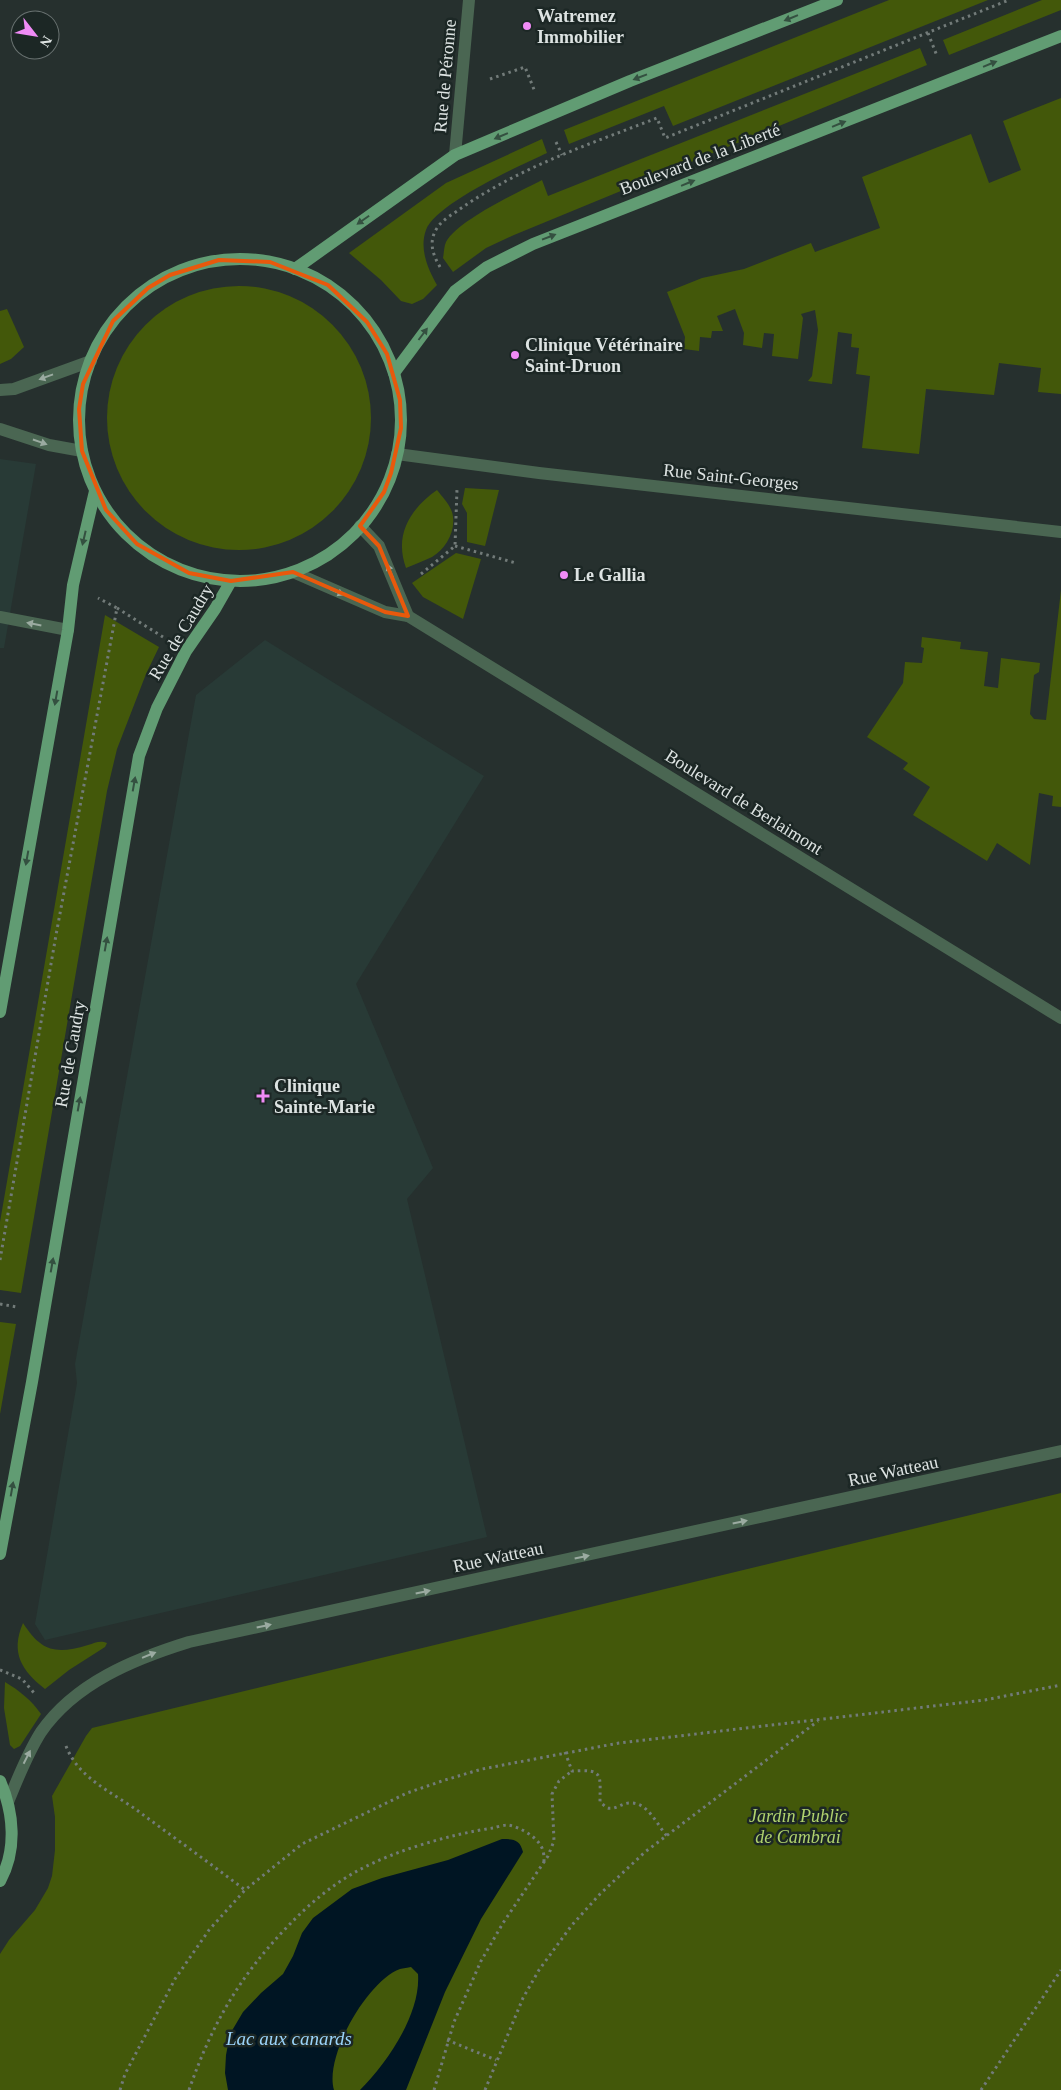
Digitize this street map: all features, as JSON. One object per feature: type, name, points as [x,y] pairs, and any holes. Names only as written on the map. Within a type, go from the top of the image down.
[{"type":"main road","points":[[295,268],[456,155],[630,81],[837,0]]},
{"type":"main road","name":"Boulevard de la Liberté","points":[[394,373],[454,291],[487,267],[533,244],[1061,36]]},
{"type":"main road","points":[[244,259],[270,262],[295,268],[328,285],[356,308],[378,336],[394,373],[400,400],[401,428],[397,454],[384,492],[360,526],[330,553],[293,572],[262,580],[231,581],[189,573],[158,558],[137,544],[119,527],[95,491],[82,451],[79,430],[79,409],[83,384],[91,361],[113,321],[129,303],[148,288],[170,275],[211,262],[244,259]]},
{"type":"main road","points":[[0,1012],[68,630],[73,585],[95,491]]},
{"type":"main road","name":"Rue de Caudry","points":[[0,1554],[32,1382],[139,756],[157,708],[186,651],[215,609],[231,581]]},
{"type":"main road","points":[[0,1781],[8,1802],[12,1840],[7,1866],[0,1881]]},
{"type":"street","name":"Rue de Péronne","points":[[456,155],[469,0]]},
{"type":"street","points":[[0,390],[14,389],[91,361]]},
{"type":"street","points":[[0,429],[49,445],[82,451]]},
{"type":"street","name":"Rue Saint-Georges","points":[[397,454],[458,463],[1061,532]]},
{"type":"street","points":[[360,526],[380,546],[408,616]]},
{"type":"street","name":"Boulevard de Berlaimont","points":[[293,572],[385,612],[408,616],[1061,1018]]},
{"type":"street","points":[[0,617],[68,630]]},
{"type":"street","name":"Rue Watteau","points":[[8,1802],[32,1748],[52,1718],[80,1692],[114,1671],[154,1653],[189,1642],[1061,1451]]},
{"type":"path","points":[[454,291],[432,253],[437,228],[446,219],[484,192],[562,155],[657,118],[665,138],[1009,0]]},
{"type":"path","points":[[463,88],[525,67],[546,117]]},
{"type":"path","points":[[399,592],[455,546],[458,463]]},
{"type":"path","points":[[455,546],[516,563]]},
{"type":"path","points":[[73,585],[117,608],[186,651]]},
{"type":"path","points":[[0,1260],[56,935],[117,608]]},
{"type":"path","points":[[0,1670],[22,1679],[30,1686],[64,1734],[70,1757],[89,1778],[140,1812],[245,1890]]},
{"type":"path","points":[[120,2090],[125,2074],[174,1979],[209,1930],[245,1890],[302,1844],[407,1793],[482,1770],[565,1752],[628,1742],[985,1700],[1061,1685]]},
{"type":"path","points":[[485,2090],[523,1998],[539,1970],[572,1925],[611,1882],[638,1858],[818,1720]]},
{"type":"path","points":[[565,1752],[572,1771]]},
{"type":"path","points":[[434,2090],[440,2073],[447,2040],[481,1960],[503,1923],[544,1862],[554,1841],[552,1794],[559,1781],[572,1771],[585,1770],[596,1773],[601,1780],[600,1802],[607,1808],[615,1809],[632,1803],[638,1804],[648,1811],[667,1836]]},
{"type":"path","points":[[189,2090],[214,2027],[248,1971],[289,1924],[319,1896],[340,1881],[361,1869],[428,1843],[464,1832],[508,1825],[529,1834],[539,1843],[543,1851],[544,1862]]},
{"type":"path","points":[[981,2090],[1061,1970]]},
{"type":"path","points":[[447,2040],[496,2060]]},
{"type":"highlighted area","points":[[219,260],[270,262],[328,285],[367,322],[387,354],[400,400],[401,428],[391,473],[384,492],[360,526],[379,546],[408,616],[385,612],[293,572],[231,581],[189,573],[137,544],[106,510],[82,451],[79,409],[83,384],[113,321],[148,288],[170,275]]},
{"type":"shaded area","points":[[0,459],[36,464],[4,648],[0,648]]},
{"type":"shaded area","name":"Clinique Sainte-Marie","points":[[265,640],[484,776],[356,984],[433,1168],[407,1199],[487,1537],[45,1640],[35,1624],[77,1383],[75,1364],[196,695]]},
{"type":"green space","points":[[889,0],[988,0],[673,126],[664,106],[569,144],[564,130]]},
{"type":"green space","points":[[1042,0],[1061,0],[1061,10],[949,55],[943,40]]},
{"type":"green space","points":[[920,48],[927,65],[514,235],[486,248],[453,272],[443,258],[446,242],[463,225],[490,207],[542,180],[548,196]]},
{"type":"green space","points":[[1061,98],[1061,394],[1038,392],[1041,368],[999,363],[994,395],[926,389],[919,454],[862,448],[870,376],[856,374],[859,348],[851,347],[852,334],[838,332],[832,384],[808,381],[812,376],[818,330],[815,310],[801,314],[803,318],[798,359],[772,356],[774,334],[764,333],[762,348],[743,345],[744,333],[735,309],[717,316],[723,331],[712,331],[711,338],[700,337],[699,351],[684,349],[685,337],[667,292],[702,278],[744,269],[811,243],[815,252],[880,228],[862,177],[971,134],[989,183],[1021,170],[1003,121]]},
{"type":"green space","points":[[542,139],[547,153],[518,166],[461,197],[433,220],[426,230],[423,244],[425,259],[437,285],[423,299],[412,304],[401,301],[381,280],[349,253],[446,183]]},
{"type":"green space","points":[[239,286],[265,289],[290,296],[323,316],[341,334],[361,367],[368,392],[371,418],[368,444],[361,469],[341,502],[323,520],[290,540],[265,547],[239,550],[213,547],[188,540],[155,520],[137,502],[117,469],[110,444],[107,418],[110,392],[117,367],[137,334],[155,316],[188,296],[213,289]]},
{"type":"green space","points":[[7,309],[24,347],[11,359],[0,364],[0,311]]},
{"type":"green space","points":[[465,488],[499,490],[485,546],[467,542],[467,513],[462,504]]},
{"type":"green space","points":[[437,490],[451,509],[453,523],[451,535],[437,554],[406,568],[402,545],[403,534],[412,514],[427,497]]},
{"type":"green space","points":[[456,553],[481,559],[463,619],[423,597],[412,583]]},
{"type":"green space","points":[[1061,590],[1061,807],[1052,806],[1053,796],[1039,793],[1030,865],[997,843],[987,861],[913,815],[930,787],[903,769],[908,763],[867,737],[903,683],[905,662],[922,663],[924,648],[921,647],[922,637],[961,642],[960,649],[988,652],[984,686],[998,688],[1001,658],[1040,663],[1039,672],[1034,675],[1030,714],[1034,719],[1046,720]]},
{"type":"green space","points":[[105,615],[159,647],[146,674],[117,749],[107,791],[21,1293],[0,1290],[0,1222]]},
{"type":"green space","points":[[0,1322],[16,1324],[0,1414]]},
{"type":"green space","name":"Jardin Public de Cambrai","points":[[1061,1493],[1061,2090],[0,2090],[0,1954],[9,1940],[35,1910],[48,1888],[52,1876],[55,1850],[55,1817],[52,1796],[92,1728]]},
{"type":"green space","points":[[23,1623],[36,1640],[43,1645],[58,1650],[76,1648],[98,1642],[107,1643],[105,1647],[69,1670],[45,1689],[30,1675],[18,1652],[19,1634]]},
{"type":"green space","points":[[5,1682],[25,1696],[41,1714],[20,1746],[14,1749],[10,1745],[4,1708]]},
{"type":"water","name":"Lac aux canards","points":[[502,1839],[516,1841],[523,1852],[481,1919],[445,1992],[406,2090],[360,2090],[391,2052],[408,2021],[414,2005],[418,1974],[411,1967],[400,1969],[387,1976],[374,1988],[362,2004],[342,2040],[335,2059],[334,2090],[228,2090],[225,2073],[230,2034],[243,2012],[283,1974],[293,1956],[302,1933],[313,1918],[352,1889],[382,1878],[448,1860]]},
{"type":"place","name":"Watremez Immobilier","points":[[527,26]]},
{"type":"place","name":"Clinique Vétérinaire Saint-Druon","points":[[515,355]]},
{"type":"place","name":"Le Gallia","points":[[564,575]]},
{"type":"place","name":"Clinique Sainte-Marie","points":[[263,1096]]}]
